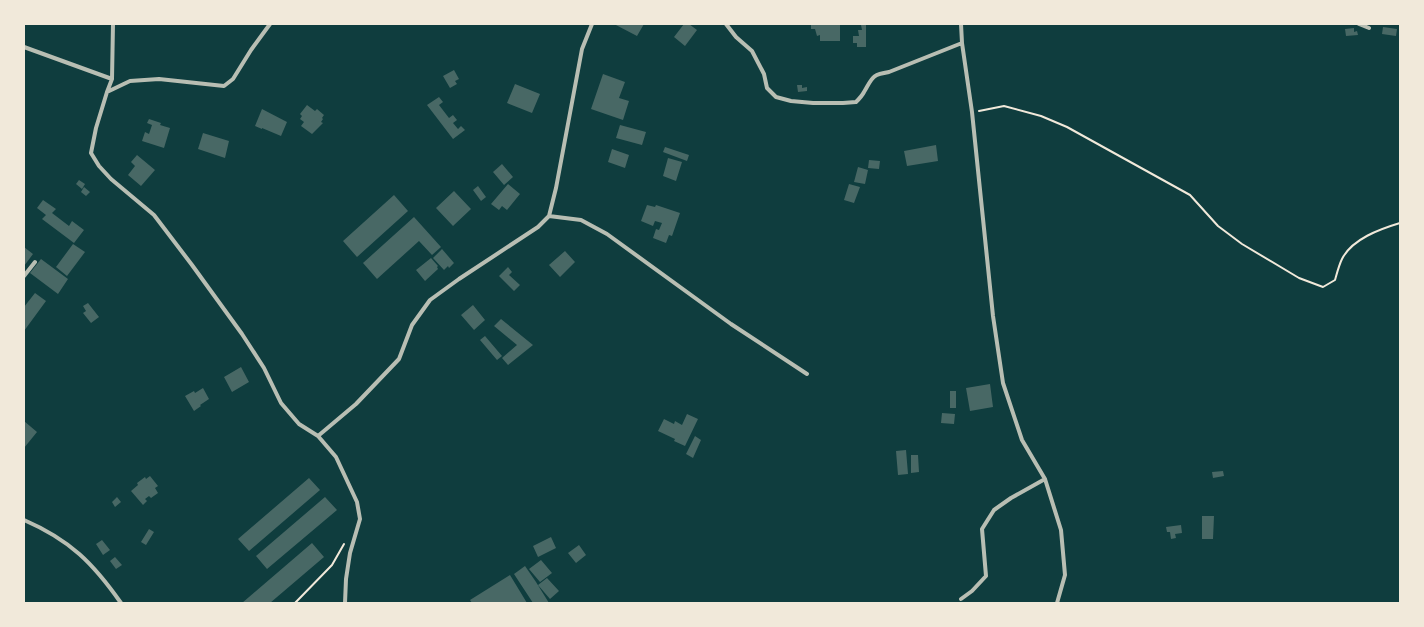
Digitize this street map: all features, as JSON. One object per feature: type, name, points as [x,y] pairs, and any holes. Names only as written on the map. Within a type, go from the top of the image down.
[{"type":"street","points":[[113,24],[112,79],[96,128],[92,153],[98,166],[111,180],[154,216],[192,265],[242,334],[264,368],[281,403],[299,424],[318,436],[336,457],[357,502],[360,519],[350,553],[346,579],[345,603]]},
{"type":"street","points":[[107,92],[130,81],[159,79],[224,86],[233,79],[251,50],[270,24]]},
{"type":"street","points":[[318,436],[356,404],[399,359],[412,325],[430,300],[459,278],[538,227],[549,216],[556,188],[582,49],[592,24]]},
{"type":"street","points":[[726,24],[736,37],[752,51],[764,74],[766,88],[776,97],[791,101],[856,102],[864,93],[870,80],[878,74],[889,72],[962,43]]},
{"type":"street","points":[[961,24],[962,43],[972,112],[993,316],[1003,383],[1022,440],[1045,479],[1061,530],[1065,575],[1057,603]]},
{"type":"street","points":[[1359,24],[1369,28]]},
{"type":"street","points":[[24,47],[112,79]]},
{"type":"street","points":[[549,216],[581,220],[607,234],[731,324],[807,374]]},
{"type":"street","points":[[24,276],[35,262]]},
{"type":"street","points":[[961,599],[972,591],[986,576],[982,528],[994,510],[1011,498],[1045,479]]},
{"type":"street","points":[[24,520],[61,539],[88,560],[108,584],[121,603]]},
{"type":"path","points":[[972,112],[1004,106],[1041,116],[1067,127],[1190,195],[1218,226],[1242,244],[1299,278],[1323,287],[1335,280],[1342,258],[1355,242],[1389,226],[1400,223]]},
{"type":"path","points":[[295,603],[332,565],[348,539]]},
{"type":"building","points":[[614,24],[644,24],[637,36]]},
{"type":"building","points":[[684,24],[689,24],[697,30],[685,46],[674,37]]},
{"type":"building","points":[[811,24],[840,24],[840,41],[820,41],[820,35],[817,36],[815,29],[811,29]]},
{"type":"building","points":[[861,25],[866,25],[866,47],[857,47],[857,43],[853,43],[853,36],[859,36],[858,30],[862,30]]},
{"type":"building","points":[[1383,27],[1397,29],[1396,36],[1382,34]]},
{"type":"building","points":[[1354,28],[1354,32],[1357,31],[1358,35],[1346,36],[1345,29]]},
{"type":"building","points":[[454,70],[459,79],[455,81],[457,84],[450,88],[443,76]]},
{"type":"building","points":[[603,74],[625,82],[619,98],[629,101],[623,120],[591,109]]},
{"type":"building","points":[[515,84],[540,94],[532,113],[507,103]]},
{"type":"building","points":[[797,85],[802,85],[802,88],[807,87],[807,91],[798,92]]},
{"type":"building","points":[[439,97],[443,102],[439,105],[449,118],[453,115],[457,120],[453,123],[458,129],[461,126],[465,130],[453,139],[427,105]]},
{"type":"building","points":[[307,105],[315,111],[317,109],[324,115],[321,122],[323,123],[312,134],[301,126],[304,122],[300,119],[302,116],[300,114]]},
{"type":"building","points":[[262,109],[287,122],[281,136],[255,126]]},
{"type":"building","points":[[149,119],[170,128],[164,148],[142,141],[145,132],[149,134],[152,125],[147,123]]},
{"type":"building","points":[[620,125],[646,132],[642,145],[616,138]]},
{"type":"building","points":[[203,133],[229,141],[225,158],[198,149]]},
{"type":"building","points":[[936,145],[938,161],[907,166],[904,151]]},
{"type":"building","points":[[665,147],[689,155],[687,161],[663,152]]},
{"type":"building","points":[[612,149],[629,155],[625,168],[608,162]]},
{"type":"building","points":[[137,155],[155,170],[141,186],[128,175],[135,166],[131,162]]},
{"type":"building","points":[[668,158],[682,162],[676,181],[663,176]]},
{"type":"building","points":[[869,160],[880,161],[879,169],[868,168]]},
{"type":"building","points":[[502,164],[513,177],[504,185],[493,172]]},
{"type":"building","points":[[858,167],[868,170],[865,184],[854,182]]},
{"type":"building","points":[[79,180],[85,184],[82,189],[76,184]]},
{"type":"building","points":[[508,184],[520,194],[507,210],[502,206],[499,210],[491,204]]},
{"type":"building","points":[[849,184],[860,187],[854,203],[844,200]]},
{"type":"building","points":[[478,186],[486,197],[481,201],[473,190]]},
{"type":"building","points":[[84,187],[90,192],[86,196],[81,192]]},
{"type":"building","points":[[454,191],[471,209],[453,226],[436,208]]},
{"type":"building","points":[[394,195],[408,211],[357,257],[343,241]]},
{"type":"building","points":[[43,200],[56,209],[52,213],[69,226],[72,221],[84,230],[74,243],[42,219],[46,215],[37,208]]},
{"type":"building","points":[[647,205],[655,207],[656,205],[680,213],[672,236],[669,235],[666,243],[653,238],[656,229],[659,230],[662,223],[655,221],[653,226],[641,221]]},
{"type":"building","points":[[414,217],[441,247],[432,255],[419,241],[377,279],[363,263]]},
{"type":"building","points":[[73,244],[85,252],[67,276],[56,267]]},
{"type":"building","points":[[24,247],[33,254],[24,266]]},
{"type":"building","points":[[442,249],[454,263],[449,268],[448,266],[444,270],[433,258]]},
{"type":"building","points":[[565,251],[575,262],[560,277],[549,265]]},
{"type":"building","points":[[431,258],[438,266],[438,269],[425,281],[416,270]]},
{"type":"building","points":[[41,259],[68,279],[58,294],[30,273]]},
{"type":"building","points":[[508,267],[512,272],[509,275],[520,285],[514,291],[499,276]]},
{"type":"building","points":[[35,293],[46,301],[24,331],[24,307]]},
{"type":"building","points":[[88,303],[99,317],[91,323],[83,313],[86,311],[83,306]]},
{"type":"building","points":[[473,305],[485,320],[474,330],[461,315]]},
{"type":"building","points":[[501,319],[533,345],[508,365],[502,358],[517,345],[494,326]]},
{"type":"building","points":[[485,336],[502,356],[497,360],[480,340]]},
{"type":"building","points":[[241,367],[249,382],[232,392],[224,377]]},
{"type":"building","points":[[990,384],[993,407],[970,411],[966,388]]},
{"type":"building","points":[[203,388],[209,399],[194,411],[185,396],[194,391],[195,393]]},
{"type":"building","points":[[950,391],[956,391],[956,408],[950,408]]},
{"type":"building","points":[[942,413],[955,414],[954,424],[941,423]]},
{"type":"building","points":[[687,414],[698,419],[685,446],[674,441],[675,439],[658,431],[664,419],[674,424],[675,421],[682,425]]},
{"type":"building","points":[[24,421],[37,432],[24,448]]},
{"type":"building","points":[[695,436],[701,440],[693,458],[686,454]]},
{"type":"building","points":[[906,450],[908,474],[898,475],[896,451]]},
{"type":"building","points":[[911,455],[918,455],[919,472],[911,473]]},
{"type":"building","points":[[1223,471],[1224,476],[1213,478],[1212,472]]},
{"type":"building","points":[[150,476],[158,486],[155,488],[158,493],[151,498],[149,496],[145,499],[147,501],[143,505],[131,491],[138,485],[137,483],[145,477],[146,479]]},
{"type":"building","points":[[309,478],[320,490],[249,551],[238,539]]},
{"type":"building","points":[[117,497],[121,502],[115,507],[112,502]]},
{"type":"building","points":[[325,497],[337,510],[267,569],[256,556]]},
{"type":"building","points":[[1202,516],[1214,516],[1213,539],[1202,539]]},
{"type":"building","points":[[1181,525],[1182,533],[1175,534],[1176,538],[1171,539],[1170,532],[1167,532],[1166,527]]},
{"type":"building","points":[[149,529],[154,532],[146,545],[141,542]]},
{"type":"building","points":[[551,537],[556,548],[538,557],[533,546]]},
{"type":"building","points":[[102,540],[110,550],[103,555],[96,544]]},
{"type":"building","points":[[312,543],[324,557],[270,603],[242,603]]},
{"type":"building","points":[[579,545],[586,555],[576,563],[568,553]]},
{"type":"building","points":[[115,557],[122,565],[116,569],[110,561]]},
{"type":"building","points":[[541,560],[552,573],[540,582],[529,569]]},
{"type":"building","points":[[525,566],[549,603],[533,603],[514,574]]},
{"type":"building","points":[[510,575],[527,603],[472,603],[470,600]]},
{"type":"building","points":[[547,578],[559,591],[550,599],[538,585]]}]
